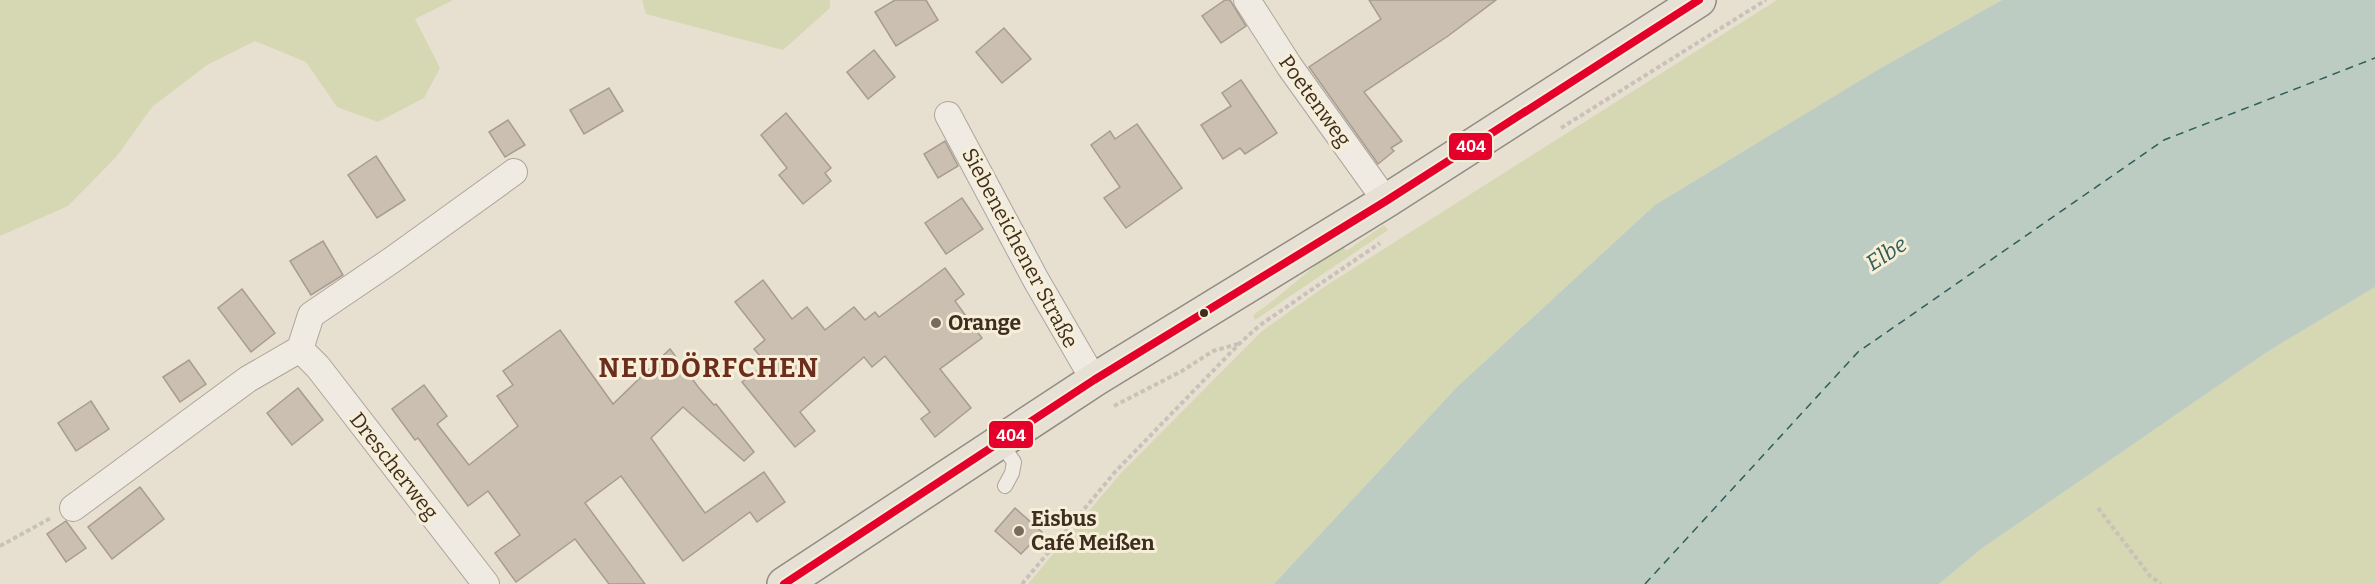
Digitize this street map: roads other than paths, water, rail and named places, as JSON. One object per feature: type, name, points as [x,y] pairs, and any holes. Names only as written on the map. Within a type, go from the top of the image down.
[{"type":"main road","points":[[784,584],[1094,380],[1386,201],[1699,0]]},
{"type":"street","name":"Poetenweg","points":[[1246,0],[1290,67],[1386,201]]},
{"type":"street","name":"Siebeneichener Straße","points":[[948,115],[1036,280],[1094,380]]},
{"type":"street","points":[[73,508],[248,379],[300,350],[311,315],[514,172]]},
{"type":"street","name":"Drescherweg","points":[[300,350],[318,367],[486,584]]},
{"type":"lane","points":[[999,441],[1014,462],[1012,473],[1005,486]]},
{"type":"water","name":"Elbe","points":[[2002,0],[2375,0],[2375,287],[2267,352],[1981,549],[1939,584],[1274,584],[1457,387],[1655,205],[1879,69]]},
{"type":"place","name":"Orange","points":[[936,323]]},
{"type":"place","name":"Eisbus Café Meißen","points":[[1019,531]]},
{"type":"district","name":"NEUDÖRFCHEN","points":[[709,368]]}]
